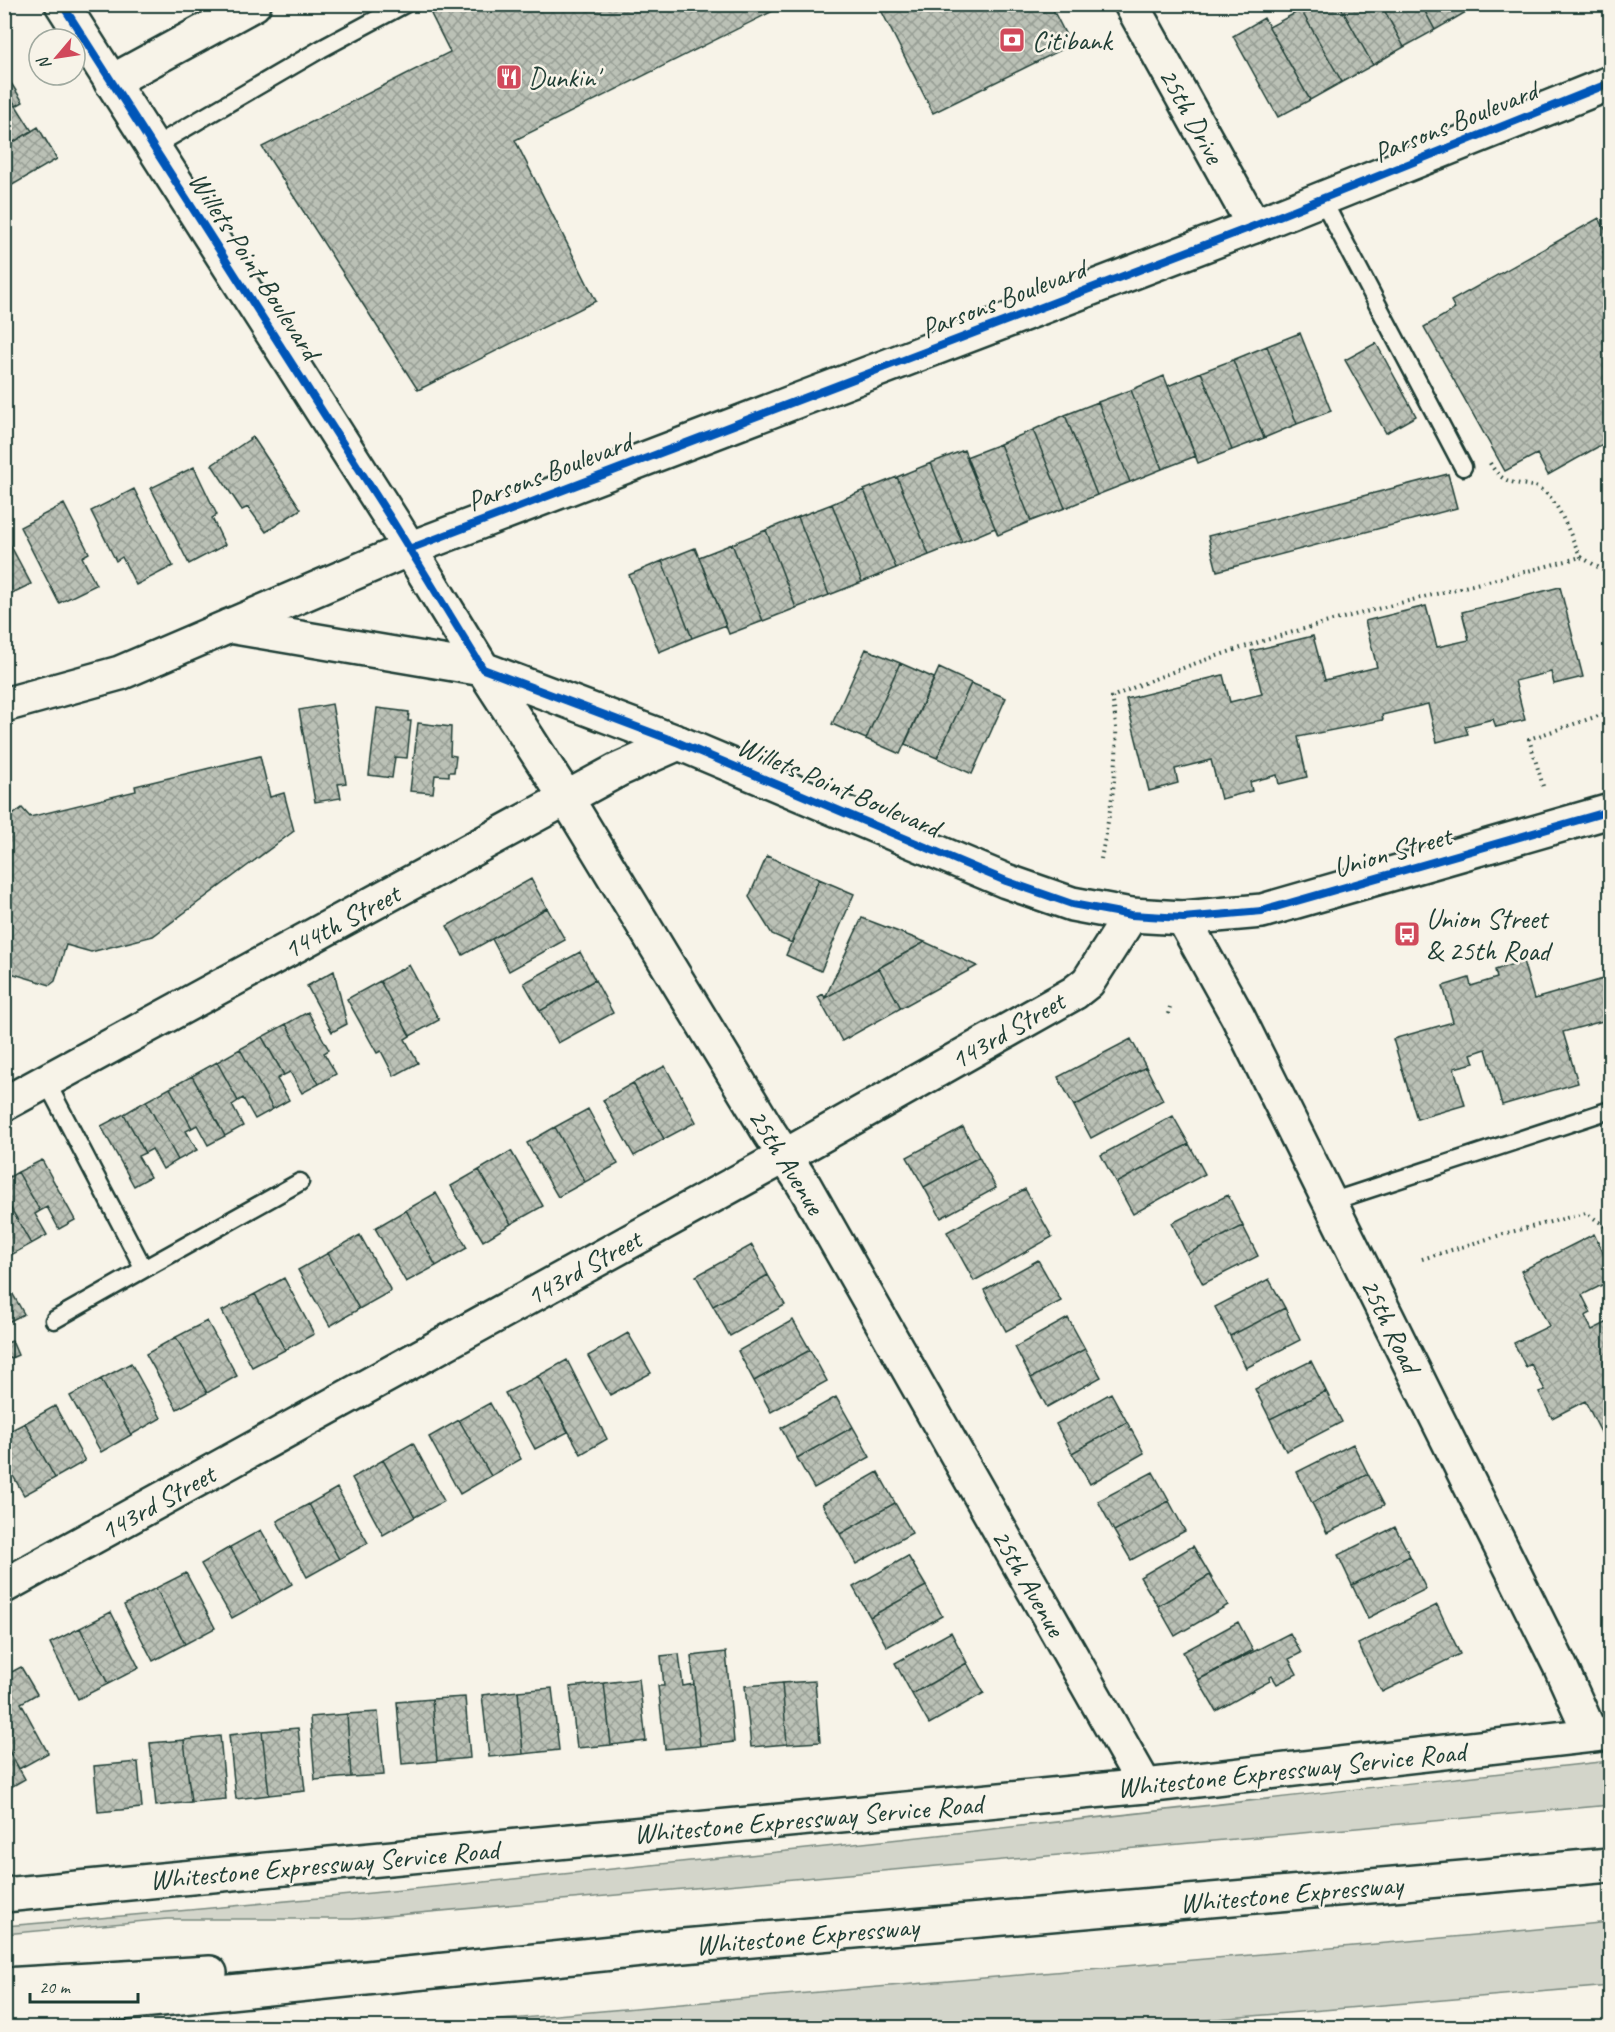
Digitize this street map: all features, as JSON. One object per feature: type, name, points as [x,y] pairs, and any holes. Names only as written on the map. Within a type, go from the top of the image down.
[{"type":"main road","name":"Willets Point Boulevard","points":[[62,4],[409,549]]},
{"type":"main road","points":[[111,82],[254,4]]},
{"type":"main road","name":"25th Drive","points":[[1131,4],[1254,226]]},
{"type":"main road","name":"Parsons Boulevard","points":[[4,705],[120,673],[409,549],[1254,226],[1611,83]]},
{"type":"main road","name":"25th Avenue","points":[[409,549],[567,799],[785,1156],[1145,1786]]},
{"type":"main road","name":"Willets Point Boulevard","points":[[229,626],[483,669],[679,743],[1006,881],[1072,904],[1131,915],[1183,918]]},
{"type":"main road","name":"144th Street","points":[[4,1104],[618,770],[679,743]]},
{"type":"main road","name":"Union Street","points":[[1183,918],[1262,911],[1611,812]]},
{"type":"main road","name":"143rd Street","points":[[4,1586],[785,1156],[1074,993],[1088,982],[1131,915]]},
{"type":"main road","name":"25th Road","points":[[1183,918],[1225,990],[1560,1666],[1601,1734]]},
{"type":"main road","name":"Whitestone Expressway Service Road","points":[[4,1894],[1145,1786],[1601,1734]]},
{"type":"main road","name":"Whitestone Expressway","points":[[4,2015],[661,1948],[1611,1865]]},
{"type":"main road","points":[[4,1985],[661,1948]]},
{"type":"lane","points":[[153,147],[321,49],[405,4]]},
{"type":"lane","points":[[1322,199],[1463,467]]},
{"type":"lane","points":[[46,1081],[144,1269]]},
{"type":"lane","points":[[1329,1202],[1611,1110]]},
{"type":"lane","points":[[54,1320],[300,1182]]},
{"type":"path","points":[[1484,453],[1495,472],[1505,481],[1538,488],[1550,496],[1581,557],[1603,570],[1611,586]]},
{"type":"path","points":[[1101,859],[1116,776],[1116,717],[1112,697],[1208,659],[1332,622],[1581,557]]},
{"type":"path","points":[[1611,638],[1607,656],[1611,663]]},
{"type":"path","points":[[1543,786],[1529,739],[1611,712]]},
{"type":"path","points":[[1168,1014],[1170,1007]]},
{"type":"path","points":[[1422,1259],[1507,1233],[1586,1213],[1601,1222],[1611,1233]]},
{"type":"shaded area","points":[[1610,1761],[1610,1805],[353,1919],[167,1919],[5,1934],[5,1926],[608,1870]]},
{"type":"shaded area","points":[[1610,1922],[1610,1986],[1109,2028],[424,2027],[1314,1950]]},
{"type":"building","points":[[450,4],[787,4],[515,140],[596,301],[418,390],[262,147],[450,52],[431,14]]},
{"type":"building","points":[[878,4],[1050,4],[1071,45],[933,113]]},
{"type":"building","points":[[1310,4],[1339,4],[1373,65],[1342,82],[1301,10]]},
{"type":"building","points":[[1339,4],[1381,4],[1404,47],[1373,65]]},
{"type":"building","points":[[1381,4],[1421,4],[1435,30],[1404,47]]},
{"type":"building","points":[[1421,4],[1461,4],[1466,12],[1435,30]]},
{"type":"building","points":[[1301,10],[1342,82],[1310,100],[1269,27]]},
{"type":"building","points":[[1264,18],[1310,100],[1278,117],[1233,36]]},
{"type":"building","points":[[4,72],[23,102],[16,106],[13,101],[4,106]]},
{"type":"building","points":[[13,101],[32,131],[4,148],[4,106]]},
{"type":"building","points":[[38,127],[57,159],[4,190],[4,148]]},
{"type":"building","points":[[1599,218],[1610,238],[1610,248],[1603,252],[1610,264],[1610,440],[1548,475],[1537,454],[1505,471],[1424,327],[1455,309],[1451,301]]},
{"type":"building","points":[[1300,333],[1331,411],[1297,424],[1267,346]]},
{"type":"building","points":[[1376,343],[1416,416],[1386,433],[1345,360]]},
{"type":"building","points":[[1267,346],[1297,424],[1264,438],[1233,360]]},
{"type":"building","points":[[1233,360],[1264,438],[1232,450],[1201,372]]},
{"type":"building","points":[[1201,372],[1232,450],[1198,463],[1168,386]]},
{"type":"building","points":[[1164,376],[1196,456],[1162,469],[1131,390]]},
{"type":"building","points":[[1131,390],[1162,469],[1130,482],[1098,402]]},
{"type":"building","points":[[1098,402],[1130,482],[1097,495],[1065,415]]},
{"type":"building","points":[[1065,415],[1097,495],[1065,508],[1033,430]]},
{"type":"building","points":[[1033,430],[1065,508],[1031,521],[1000,444]]},
{"type":"building","points":[[253,437],[301,509],[266,532],[248,507],[242,510],[212,465]]},
{"type":"building","points":[[1000,444],[1031,521],[998,535],[966,457]]},
{"type":"building","points":[[964,450],[995,528],[962,542],[931,463]]},
{"type":"building","points":[[931,463],[962,542],[929,555],[897,477]]},
{"type":"building","points":[[194,467],[217,515],[212,518],[225,545],[189,564],[151,488]]},
{"type":"building","points":[[1448,474],[1457,508],[1217,571],[1208,536]]},
{"type":"building","points":[[897,477],[929,555],[896,568],[864,490]]},
{"type":"building","points":[[134,489],[173,566],[136,585],[122,557],[116,561],[91,511]]},
{"type":"building","points":[[864,490],[896,568],[862,582],[832,504]]},
{"type":"building","points":[[64,504],[89,553],[82,557],[96,585],[59,603],[20,527]]},
{"type":"building","points":[[832,504],[862,582],[829,595],[798,517]]},
{"type":"building","points":[[798,517],[829,595],[796,608],[766,530]]},
{"type":"building","points":[[766,530],[796,608],[763,621],[732,544]]},
{"type":"building","points":[[4,533],[31,584],[4,597]]},
{"type":"building","points":[[732,544],[763,621],[729,634],[699,557]]},
{"type":"building","points":[[695,548],[726,625],[692,638],[662,561]]},
{"type":"building","points":[[662,561],[692,638],[659,652],[629,575]]},
{"type":"building","points":[[1560,587],[1583,677],[1554,684],[1551,672],[1515,681],[1525,720],[1496,727],[1493,719],[1465,726],[1468,734],[1437,742],[1428,704],[1382,715],[1383,720],[1298,737],[1307,777],[1279,784],[1277,775],[1250,782],[1252,791],[1221,799],[1211,760],[1175,769],[1178,783],[1149,791],[1126,699],[1223,675],[1230,702],[1262,694],[1251,651],[1313,636],[1325,680],[1377,667],[1365,621],[1426,606],[1437,647],[1469,640],[1462,612]]},
{"type":"building","points":[[866,649],[900,663],[866,739],[832,724]]},
{"type":"building","points":[[900,663],[934,678],[900,754],[866,739]]},
{"type":"building","points":[[939,668],[971,683],[937,758],[905,744]]},
{"type":"building","points":[[971,683],[1006,698],[972,774],[937,758]]},
{"type":"building","points":[[332,704],[346,783],[338,784],[341,798],[315,802],[299,710]]},
{"type":"building","points":[[377,708],[409,712],[408,721],[411,721],[407,758],[395,757],[392,778],[369,775]]},
{"type":"building","points":[[418,723],[451,727],[450,755],[456,756],[454,772],[449,772],[449,776],[435,775],[433,793],[410,791]]},
{"type":"building","points":[[260,756],[270,797],[284,793],[294,831],[153,936],[91,952],[66,945],[55,981],[50,985],[4,971],[4,803],[14,814],[22,808],[30,817],[136,791],[135,786]]},
{"type":"building","points":[[767,856],[819,879],[792,943],[772,934],[749,897]]},
{"type":"building","points":[[531,879],[547,908],[463,955],[447,926]]},
{"type":"building","points":[[819,879],[854,894],[821,971],[786,955]]},
{"type":"building","points":[[547,908],[565,940],[509,971],[492,939]]},
{"type":"building","points":[[862,918],[925,942],[825,998]]},
{"type":"building","points":[[925,942],[977,966],[901,1008],[879,968]]},
{"type":"building","points":[[580,952],[595,980],[540,1011],[524,983]]},
{"type":"building","points":[[1523,961],[1534,999],[1610,977],[1610,1019],[1563,1032],[1578,1083],[1502,1105],[1486,1049],[1471,1054],[1474,1063],[1454,1068],[1465,1105],[1417,1119],[1393,1039],[1453,1022],[1443,986],[1469,978],[1471,986],[1497,978],[1495,970]]},
{"type":"building","points":[[409,965],[439,1020],[410,1036],[380,981]]},
{"type":"building","points":[[879,968],[901,1008],[842,1041],[818,997],[823,994],[825,998]]},
{"type":"building","points":[[334,971],[347,1024],[332,1032],[307,986]]},
{"type":"building","points":[[595,980],[613,1013],[558,1043],[540,1011]]},
{"type":"building","points":[[380,981],[410,1036],[405,1039],[418,1063],[394,1076],[381,1051],[377,1053],[347,999]]},
{"type":"building","points":[[308,1012],[329,1050],[324,1053],[336,1074],[319,1084],[286,1024]]},
{"type":"building","points":[[286,1024],[319,1084],[302,1093],[290,1072],[284,1075],[262,1037]]},
{"type":"building","points":[[262,1037],[284,1075],[277,1079],[289,1100],[273,1109],[240,1049]]},
{"type":"building","points":[[1131,1039],[1146,1067],[1074,1106],[1058,1077]]},
{"type":"building","points":[[240,1049],[273,1109],[255,1119],[243,1098],[238,1101],[217,1062]]},
{"type":"building","points":[[217,1062],[238,1101],[232,1105],[243,1126],[225,1136],[192,1076]]},
{"type":"building","points":[[665,1066],[696,1122],[664,1139],[633,1083]]},
{"type":"building","points":[[1146,1067],[1163,1100],[1091,1138],[1074,1106]]},
{"type":"building","points":[[192,1076],[225,1136],[208,1145],[197,1125],[192,1128],[170,1088]]},
{"type":"building","points":[[633,1083],[664,1139],[634,1156],[603,1100]]},
{"type":"building","points":[[170,1088],[192,1128],[186,1131],[197,1150],[178,1160],[146,1101]]},
{"type":"building","points":[[146,1101],[178,1160],[163,1169],[152,1149],[145,1153],[124,1114]]},
{"type":"building","points":[[588,1109],[618,1164],[585,1182],[555,1127]]},
{"type":"building","points":[[124,1114],[145,1153],[138,1156],[150,1177],[134,1186],[101,1126]]},
{"type":"building","points":[[1173,1116],[1189,1144],[1116,1183],[1101,1155]]},
{"type":"building","points":[[555,1127],[585,1182],[558,1197],[527,1143]]},
{"type":"building","points":[[963,1127],[979,1157],[924,1187],[907,1157]]},
{"type":"building","points":[[1189,1144],[1205,1174],[1133,1214],[1116,1183]]},
{"type":"building","points":[[511,1151],[543,1206],[511,1224],[479,1170]]},
{"type":"building","points":[[979,1157],[996,1188],[941,1218],[924,1187]]},
{"type":"building","points":[[42,1160],[75,1220],[59,1229],[47,1207],[40,1211],[18,1172]]},
{"type":"building","points":[[479,1170],[511,1224],[483,1241],[451,1186]]},
{"type":"building","points":[[18,1172],[40,1211],[35,1214],[47,1235],[31,1244],[4,1196],[4,1180]]},
{"type":"building","points":[[1025,1189],[1052,1237],[974,1281],[947,1232]]},
{"type":"building","points":[[436,1193],[467,1248],[436,1266],[406,1210]]},
{"type":"building","points":[[1228,1195],[1243,1226],[1187,1254],[1172,1223]]},
{"type":"building","points":[[4,1196],[31,1244],[11,1255],[4,1242]]},
{"type":"building","points":[[406,1210],[436,1266],[406,1282],[375,1228]]},
{"type":"building","points":[[1243,1226],[1258,1256],[1203,1284],[1187,1254]]},
{"type":"building","points":[[1594,1234],[1610,1267],[1610,1281],[1582,1295],[1591,1313],[1585,1316],[1592,1330],[1610,1321],[1610,1450],[1585,1401],[1552,1418],[1539,1392],[1545,1390],[1531,1364],[1526,1367],[1514,1343],[1549,1326],[1521,1271]]},
{"type":"building","points":[[360,1235],[391,1291],[359,1309],[328,1253]]},
{"type":"building","points":[[752,1245],[768,1275],[713,1306],[696,1276]]},
{"type":"building","points":[[328,1253],[359,1309],[330,1326],[298,1270]]},
{"type":"building","points":[[1038,1260],[1061,1301],[1006,1331],[984,1290]]},
{"type":"building","points":[[768,1275],[785,1305],[730,1336],[713,1306]]},
{"type":"building","points":[[284,1278],[314,1334],[285,1350],[255,1294]]},
{"type":"building","points":[[1269,1279],[1285,1308],[1230,1336],[1215,1307]]},
{"type":"building","points":[[10,1289],[24,1314],[8,1322],[4,1316],[4,1292]]},
{"type":"building","points":[[255,1294],[285,1350],[252,1367],[222,1311]]},
{"type":"building","points":[[1285,1308],[1300,1340],[1246,1368],[1230,1336]]},
{"type":"building","points":[[1068,1318],[1085,1349],[1031,1378],[1015,1347]]},
{"type":"building","points":[[793,1320],[810,1350],[754,1381],[738,1351]]},
{"type":"building","points":[[207,1321],[237,1376],[207,1393],[176,1337]]},
{"type":"building","points":[[628,1333],[651,1373],[610,1395],[588,1356]]},
{"type":"building","points":[[176,1337],[207,1393],[177,1409],[146,1354]]},
{"type":"building","points":[[12,1341],[18,1355],[4,1361],[4,1344]]},
{"type":"building","points":[[1085,1349],[1101,1377],[1047,1407],[1031,1378]]},
{"type":"building","points":[[810,1350],[827,1381],[771,1412],[754,1381]]},
{"type":"building","points":[[567,1360],[607,1439],[581,1454],[538,1376]]},
{"type":"building","points":[[1311,1361],[1326,1391],[1270,1419],[1255,1389]]},
{"type":"building","points":[[131,1363],[161,1418],[131,1435],[101,1379]]},
{"type":"building","points":[[538,1376],[568,1432],[535,1449],[505,1393]]},
{"type":"building","points":[[101,1379],[131,1435],[101,1452],[70,1396]]},
{"type":"building","points":[[1326,1391],[1342,1422],[1286,1451],[1270,1419]]},
{"type":"building","points":[[1111,1393],[1127,1422],[1072,1453],[1056,1424]]},
{"type":"building","points":[[836,1397],[853,1427],[797,1458],[781,1428]]},
{"type":"building","points":[[490,1403],[521,1459],[491,1476],[459,1420]]},
{"type":"building","points":[[55,1406],[85,1461],[55,1478],[25,1423]]},
{"type":"building","points":[[459,1420],[491,1476],[460,1494],[429,1437]]},
{"type":"building","points":[[1127,1422],[1144,1453],[1090,1484],[1072,1453]]},
{"type":"building","points":[[25,1423],[55,1478],[24,1495],[4,1460],[4,1434]]},
{"type":"building","points":[[853,1427],[870,1457],[814,1488],[797,1458]]},
{"type":"building","points":[[413,1443],[444,1501],[415,1517],[383,1460]]},
{"type":"building","points":[[1353,1444],[1368,1474],[1312,1503],[1297,1472]]},
{"type":"building","points":[[383,1460],[415,1517],[383,1535],[352,1478]]},
{"type":"building","points":[[878,1472],[895,1503],[840,1534],[822,1504]]},
{"type":"building","points":[[1153,1472],[1169,1501],[1114,1531],[1098,1501]]},
{"type":"building","points":[[1368,1474],[1384,1505],[1327,1533],[1312,1503]]},
{"type":"building","points":[[337,1488],[368,1543],[339,1559],[309,1504]]},
{"type":"building","points":[[1169,1501],[1185,1531],[1131,1560],[1114,1531]]},
{"type":"building","points":[[895,1503],[912,1533],[856,1564],[840,1534]]},
{"type":"building","points":[[309,1504],[339,1559],[307,1577],[277,1521]]},
{"type":"building","points":[[1395,1527],[1410,1556],[1352,1585],[1338,1555]]},
{"type":"building","points":[[261,1530],[292,1584],[261,1602],[230,1547]]},
{"type":"building","points":[[1193,1546],[1210,1575],[1158,1606],[1140,1577]]},
{"type":"building","points":[[230,1547],[261,1602],[232,1618],[201,1564]]},
{"type":"building","points":[[908,1556],[926,1586],[870,1617],[853,1587]]},
{"type":"building","points":[[1410,1556],[1426,1589],[1368,1618],[1352,1585]]},
{"type":"building","points":[[186,1573],[215,1628],[185,1644],[156,1588]]},
{"type":"building","points":[[1210,1575],[1228,1605],[1175,1636],[1158,1606]]},
{"type":"building","points":[[926,1586],[942,1616],[887,1647],[870,1617]]},
{"type":"building","points":[[156,1588],[185,1644],[153,1661],[124,1605]]},
{"type":"building","points":[[1437,1605],[1460,1654],[1382,1692],[1358,1644]]},
{"type":"building","points":[[111,1612],[139,1668],[108,1684],[80,1628]]},
{"type":"building","points":[[1238,1622],[1253,1650],[1198,1680],[1183,1652]]},
{"type":"building","points":[[80,1628],[108,1684],[78,1699],[50,1643]]},
{"type":"building","points":[[951,1632],[967,1663],[912,1694],[895,1663]]},
{"type":"building","points":[[1290,1633],[1301,1653],[1289,1659],[1297,1674],[1277,1684],[1272,1676],[1269,1678],[1270,1681],[1216,1711],[1198,1680]]},
{"type":"building","points":[[726,1652],[734,1742],[700,1746],[691,1656]]},
{"type":"building","points":[[679,1654],[683,1686],[694,1684],[700,1746],[665,1749],[658,1686],[664,1686],[661,1656]]},
{"type":"building","points":[[967,1663],[984,1693],[929,1724],[912,1694]]},
{"type":"building","points":[[21,1667],[37,1694],[21,1703],[48,1753],[19,1769],[4,1742],[4,1676]]},
{"type":"building","points":[[639,1679],[646,1741],[611,1745],[604,1683]]},
{"type":"building","points":[[815,1681],[820,1742],[787,1744],[782,1683]]},
{"type":"building","points":[[604,1683],[611,1745],[577,1748],[570,1687]]},
{"type":"building","points":[[782,1683],[787,1744],[751,1747],[745,1686]]},
{"type":"building","points":[[552,1688],[559,1750],[523,1754],[518,1691]]},
{"type":"building","points":[[518,1691],[523,1754],[489,1757],[482,1695]]},
{"type":"building","points":[[465,1697],[470,1758],[437,1761],[432,1699]]},
{"type":"building","points":[[432,1699],[437,1761],[402,1764],[397,1702]]},
{"type":"building","points":[[378,1712],[384,1775],[351,1777],[347,1714]]},
{"type":"building","points":[[347,1714],[351,1777],[315,1780],[310,1717]]},
{"type":"building","points":[[298,1728],[305,1791],[269,1795],[262,1731]]},
{"type":"building","points":[[262,1731],[269,1795],[236,1799],[229,1735]]},
{"type":"building","points":[[220,1736],[226,1799],[191,1802],[184,1740]]},
{"type":"building","points":[[184,1740],[191,1802],[156,1806],[150,1743]]},
{"type":"building","points":[[4,1742],[25,1779],[4,1791]]},
{"type":"building","points":[[138,1762],[142,1808],[98,1812],[94,1766]]},
{"type":"cycle path","points":[[62,4],[393,522],[483,669],[679,743],[1006,881],[1072,904],[1131,915],[1183,918],[1262,911],[1610,811]]},
{"type":"cycle path","points":[[409,549],[1254,226],[1610,83]]},
{"type":"place","name":"Citibank","points":[[1012,40]]},
{"type":"place","name":"Dunkin'","points":[[509,77]]},
{"type":"place","name":"Union Street & 25th Road","points":[[1407,934]]}]
